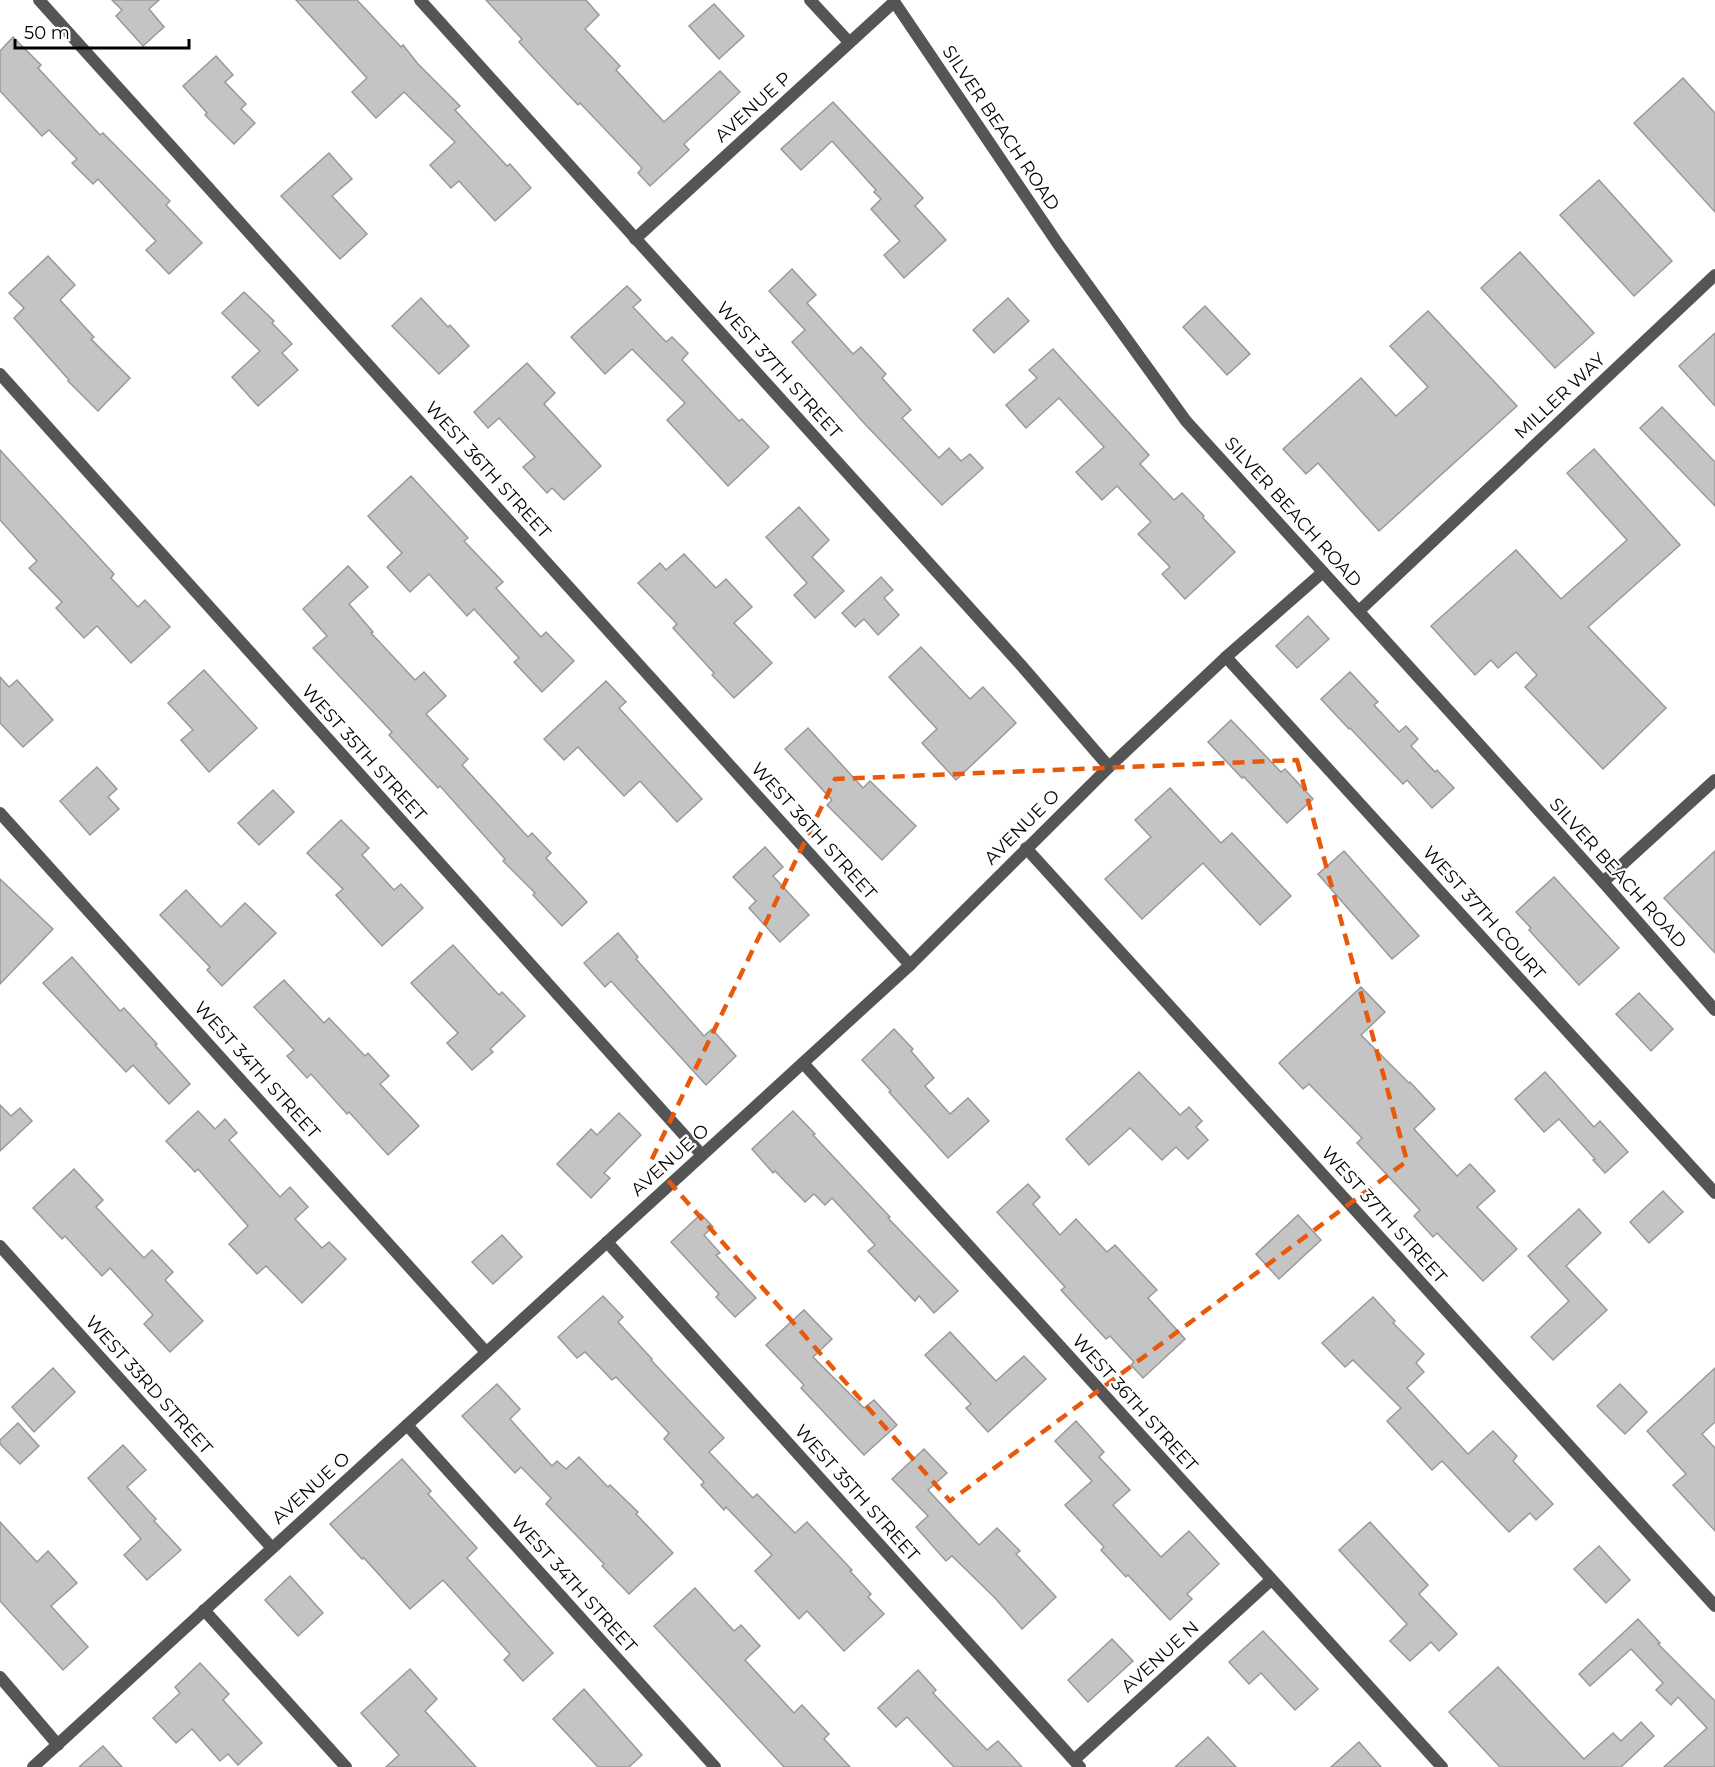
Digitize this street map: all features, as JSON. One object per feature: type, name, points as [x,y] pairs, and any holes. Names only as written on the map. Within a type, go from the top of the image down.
[{"type":"street","name":"WEST 36TH STREET","points":[[39,0],[910,965]]},
{"type":"street","name":"WEST 37TH STREET","points":[[420,0],[1020,664],[1109,767]]},
{"type":"street","points":[[810,0],[849,42]]},
{"type":"street","name":"AVENUE P","points":[[635,239],[893,1]]},
{"type":"street","name":"SILVER BEACH ROAD","points":[[893,1],[1058,244],[1186,421],[1603,882],[1715,1010]]},
{"type":"street","name":"MILLER WAY","points":[[1359,611],[1715,275]]},
{"type":"street","name":"WEST 35TH STREET","points":[[0,374],[702,1155]]},
{"type":"street","name":"AVENUE O","points":[[33,1767],[910,965],[1109,767],[1226,657],[1323,573]]},
{"type":"street","name":"WEST 37TH COURT","points":[[1226,657],[1715,1193]]},
{"type":"street","points":[[1603,882],[1715,780]]},
{"type":"street","name":"WEST 34TH STREET","points":[[0,813],[486,1352]]},
{"type":"street","name":"WEST 37TH STREET","points":[[1026,848],[1715,1606]]},
{"type":"street","name":"WEST 36TH STREET","points":[[803,1063],[1442,1767]]},
{"type":"street","name":"WEST 35TH STREET","points":[[606,1242],[1077,1764]]},
{"type":"street","name":"WEST 33RD STREET","points":[[0,1246],[272,1548]]},
{"type":"street","name":"WEST 34TH STREET","points":[[407,1425],[715,1767]]},
{"type":"street","name":"AVENUE N","points":[[1077,1764],[1271,1580]]},
{"type":"street","points":[[204,1610],[346,1767]]},
{"type":"street","points":[[0,1677],[58,1744]]},
{"type":"highlighted area","points":[[1297,760],[1407,1161],[950,1501],[651,1161],[835,779]]},
{"type":"building","points":[[112,0],[159,0],[149,9],[164,27],[143,46],[116,16],[122,10]]},
{"type":"building","points":[[296,0],[357,0],[460,106],[455,110],[507,166],[510,164],[531,188],[495,221],[459,181],[451,188],[430,165],[455,142],[404,92],[376,118],[352,92],[367,78]]},
{"type":"building","points":[[486,0],[586,0],[599,15],[585,29],[620,66],[616,70],[664,122],[720,71],[740,92],[684,144],[689,150],[650,186],[638,173],[642,168],[542,67],[519,42],[522,39]]},
{"type":"building","points":[[714,4],[744,36],[719,59],[689,26]]},
{"type":"building","points":[[13,37],[41,65],[38,68],[100,135],[103,133],[170,201],[166,205],[202,243],[169,274],[146,250],[156,241],[98,179],[93,184],[72,163],[77,159],[49,130],[42,136],[0,91],[0,51]]},
{"type":"building","points":[[216,56],[233,75],[225,82],[246,104],[241,109],[255,123],[234,144],[205,115],[207,113],[183,86]]},
{"type":"building","points":[[1683,78],[1715,113],[1715,212],[1634,123]]},
{"type":"building","points":[[833,102],[923,198],[915,206],[946,240],[904,278],[884,255],[900,241],[871,209],[881,199],[874,192],[876,190],[832,141],[801,170],[781,149]]},
{"type":"building","points":[[329,153],[352,179],[332,196],[367,234],[340,259],[281,196]]},
{"type":"building","points":[[1599,180],[1672,261],[1634,296],[1560,215]]},
{"type":"building","points":[[1520,252],[1594,333],[1555,368],[1481,288]]},
{"type":"building","points":[[48,256],[75,285],[60,300],[94,337],[91,339],[130,378],[98,411],[68,381],[14,318],[24,308],[9,293]]},
{"type":"building","points":[[792,269],[816,295],[807,303],[853,354],[861,347],[886,374],[882,378],[911,410],[902,418],[939,458],[949,448],[961,461],[970,454],[983,468],[942,505],[863,422],[792,342],[805,330],[769,291]]},
{"type":"building","points":[[627,286],[641,300],[633,307],[666,342],[672,337],[688,353],[682,360],[739,421],[742,419],[769,447],[728,486],[667,420],[685,403],[632,349],[605,374],[571,337]]},
{"type":"building","points":[[244,292],[274,321],[272,323],[292,344],[282,353],[298,370],[258,406],[232,377],[260,351],[222,313]]},
{"type":"building","points":[[421,298],[469,346],[439,374],[392,326]]},
{"type":"building","points":[[1008,298],[1029,321],[994,353],[973,330]]},
{"type":"building","points":[[1205,306],[1250,354],[1227,375],[1183,327]]},
{"type":"building","points":[[1428,311],[1517,406],[1379,531],[1318,463],[1306,474],[1283,449],[1361,378],[1396,416],[1428,387],[1390,346]]},
{"type":"building","points":[[1715,333],[1715,406],[1679,366]]},
{"type":"building","points":[[1053,349],[1149,455],[1140,464],[1174,500],[1182,493],[1235,552],[1185,599],[1162,574],[1170,567],[1138,534],[1151,522],[1117,486],[1102,500],[1076,472],[1104,447],[1059,398],[1026,428],[1006,405],[1037,378],[1029,370]]},
{"type":"building","points":[[527,363],[555,393],[544,404],[601,466],[564,500],[552,488],[547,493],[523,467],[535,457],[499,418],[488,428],[474,412]]},
{"type":"building","points":[[1662,407],[1715,462],[1715,506],[1640,428]]},
{"type":"building","points":[[1594,449],[1680,545],[1588,627],[1666,708],[1603,769],[1525,687],[1537,675],[1516,652],[1498,668],[1491,660],[1475,675],[1431,626],[1516,550],[1561,599],[1627,540],[1567,473]]},
{"type":"building","points":[[0,450],[114,574],[111,578],[138,607],[145,600],[170,627],[131,663],[97,626],[84,638],[56,608],[62,602],[29,568],[37,561],[0,520]]},
{"type":"building","points":[[411,476],[468,538],[464,541],[503,582],[496,588],[541,637],[546,632],[574,661],[542,692],[514,662],[519,658],[474,609],[467,616],[429,574],[410,592],[387,567],[402,553],[368,516]]},
{"type":"building","points":[[799,507],[829,540],[812,557],[844,591],[815,618],[794,595],[807,583],[766,537]]},
{"type":"building","points":[[684,554],[716,588],[726,579],[752,607],[734,623],[772,663],[734,698],[673,628],[677,624],[638,583],[660,563],[666,570]]},
{"type":"building","points":[[348,566],[368,587],[349,604],[373,632],[371,633],[415,680],[424,672],[446,696],[426,714],[468,759],[462,765],[528,837],[532,833],[551,853],[546,858],[587,902],[562,926],[440,786],[438,788],[389,735],[392,732],[313,648],[327,636],[303,609]]},
{"type":"building","points":[[881,577],[893,590],[884,598],[899,615],[878,635],[864,619],[855,627],[842,613]]},
{"type":"building","points":[[1308,616],[1329,639],[1297,668],[1276,646]]},
{"type":"building","points":[[921,647],[970,699],[983,687],[1016,723],[956,780],[922,743],[937,729],[889,677]]},
{"type":"building","points":[[204,670],[257,728],[209,772],[181,740],[193,730],[168,703]]},
{"type":"building","points":[[1350,672],[1378,702],[1374,705],[1399,732],[1406,726],[1418,739],[1411,746],[1435,772],[1437,770],[1454,788],[1432,808],[1407,780],[1403,784],[1321,699]]},
{"type":"building","points":[[0,677],[9,687],[17,680],[53,720],[23,747],[0,723]]},
{"type":"building","points":[[606,681],[626,702],[619,708],[702,799],[677,822],[640,781],[624,796],[578,747],[564,760],[544,739]]},
{"type":"building","points":[[1231,720],[1281,772],[1285,769],[1313,799],[1287,823],[1208,742]]},
{"type":"building","points":[[808,728],[863,788],[870,781],[916,826],[882,860],[827,805],[832,800],[785,749]]},
{"type":"building","points":[[97,767],[117,789],[108,797],[119,809],[90,835],[60,801]]},
{"type":"building","points":[[1170,788],[1221,843],[1232,833],[1291,896],[1260,925],[1203,863],[1142,919],[1105,879],[1151,837],[1135,820]]},
{"type":"building","points":[[273,790],[294,812],[259,845],[238,823]]},
{"type":"building","points":[[341,820],[369,848],[362,855],[394,890],[401,884],[423,908],[382,946],[336,895],[343,889],[307,853]]},
{"type":"building","points":[[765,847],[783,867],[773,876],[809,915],[780,942],[749,908],[756,901],[733,877]]},
{"type":"building","points":[[1344,851],[1419,936],[1392,959],[1318,874]]},
{"type":"building","points":[[1715,851],[1715,953],[1664,898]]},
{"type":"building","points":[[1554,877],[1619,948],[1579,985],[1529,930],[1531,928],[1516,912]]},
{"type":"building","points":[[0,879],[53,929],[0,984]]},
{"type":"building","points":[[186,890],[221,927],[245,903],[276,933],[222,986],[207,970],[210,967],[160,915]]},
{"type":"building","points":[[618,933],[638,957],[636,959],[704,1036],[712,1029],[736,1056],[706,1085],[611,981],[605,987],[584,963]]},
{"type":"building","points":[[453,945],[499,995],[502,992],[525,1016],[490,1049],[493,1052],[472,1070],[447,1043],[458,1033],[411,983]]},
{"type":"building","points":[[72,957],[120,1011],[124,1008],[190,1084],[169,1104],[133,1065],[126,1072],[43,983]]},
{"type":"building","points":[[284,980],[324,1023],[329,1018],[365,1056],[368,1053],[389,1076],[380,1084],[419,1126],[388,1155],[311,1074],[307,1078],[287,1056],[294,1050],[254,1007]]},
{"type":"building","points":[[1361,987],[1385,1012],[1361,1035],[1435,1109],[1414,1129],[1457,1176],[1470,1164],[1495,1191],[1477,1207],[1517,1249],[1483,1281],[1437,1233],[1433,1237],[1414,1216],[1420,1210],[1357,1143],[1362,1138],[1309,1084],[1303,1089],[1279,1063]]},
{"type":"building","points":[[1639,993],[1673,1029],[1651,1051],[1616,1014]]},
{"type":"building","points":[[894,1029],[913,1049],[911,1051],[934,1078],[925,1086],[950,1114],[968,1098],[989,1121],[948,1158],[862,1060]]},
{"type":"building","points":[[1139,1072],[1180,1115],[1189,1107],[1202,1121],[1196,1127],[1208,1140],[1188,1159],[1176,1147],[1162,1160],[1130,1128],[1089,1165],[1066,1139]]},
{"type":"building","points":[[1545,1072],[1594,1127],[1600,1121],[1628,1152],[1605,1173],[1559,1119],[1544,1132],[1515,1099]]},
{"type":"building","points":[[0,1105],[11,1116],[20,1108],[32,1121],[0,1151]]},
{"type":"building","points":[[198,1111],[215,1129],[225,1119],[237,1133],[229,1140],[280,1197],[290,1187],[308,1207],[295,1219],[322,1248],[329,1242],[346,1259],[302,1303],[266,1266],[257,1274],[229,1244],[248,1226],[198,1169],[195,1172],[166,1141]]},
{"type":"building","points":[[793,1111],[890,1217],[888,1218],[958,1291],[934,1313],[919,1296],[915,1301],[868,1251],[875,1245],[832,1198],[825,1205],[814,1194],[805,1202],[775,1171],[773,1173],[752,1149]]},
{"type":"building","points":[[619,1113],[641,1135],[604,1173],[610,1178],[591,1198],[557,1164],[591,1129],[597,1135]]},
{"type":"building","points":[[74,1169],[103,1200],[96,1207],[144,1258],[152,1250],[173,1272],[165,1280],[203,1321],[170,1352],[144,1324],[153,1315],[110,1268],[102,1276],[65,1236],[62,1239],[33,1208]]},
{"type":"building","points":[[1028,1184],[1040,1197],[1033,1204],[1060,1235],[1076,1219],[1107,1252],[1115,1245],[1157,1290],[1148,1298],[1185,1339],[1143,1378],[1131,1365],[1134,1362],[1110,1336],[1106,1339],[1061,1290],[1065,1287],[997,1212]]},
{"type":"building","points":[[1663,1191],[1683,1212],[1649,1243],[1630,1222]]},
{"type":"building","points":[[1579,1209],[1601,1233],[1566,1266],[1607,1310],[1553,1360],[1531,1337],[1569,1301],[1528,1256]]},
{"type":"building","points":[[701,1214],[713,1227],[704,1235],[720,1253],[716,1255],[756,1298],[735,1317],[716,1297],[719,1294],[671,1242]]},
{"type":"building","points":[[1298,1215],[1321,1240],[1279,1279],[1256,1254]]},
{"type":"building","points":[[502,1235],[522,1257],[493,1284],[472,1262]]},
{"type":"building","points":[[603,1296],[623,1317],[618,1322],[724,1438],[709,1452],[753,1498],[757,1494],[795,1533],[807,1522],[871,1594],[868,1597],[884,1614],[844,1651],[807,1611],[799,1619],[755,1571],[772,1555],[726,1507],[724,1510],[701,1485],[704,1482],[664,1439],[669,1433],[616,1377],[612,1380],[585,1352],[577,1358],[558,1337]]},
{"type":"building","points":[[1373,1297],[1395,1321],[1393,1323],[1424,1354],[1416,1363],[1424,1372],[1407,1388],[1468,1454],[1493,1431],[1517,1456],[1513,1461],[1553,1504],[1536,1520],[1530,1513],[1509,1532],[1442,1461],[1432,1470],[1387,1421],[1401,1408],[1353,1360],[1345,1367],[1322,1343]]},
{"type":"building","points":[[804,1310],[832,1339],[813,1357],[864,1408],[874,1400],[897,1425],[864,1455],[801,1388],[804,1385],[766,1345]]},
{"type":"building","points":[[950,1332],[996,1381],[1024,1356],[1046,1379],[988,1432],[966,1408],[971,1404],[925,1355]]},
{"type":"building","points":[[53,1368],[75,1392],[34,1432],[12,1407]]},
{"type":"building","points":[[1715,1368],[1715,1422],[1702,1434],[1715,1448],[1715,1531],[1673,1485],[1686,1474],[1647,1431]]},
{"type":"building","points":[[497,1384],[520,1409],[510,1419],[552,1466],[557,1461],[566,1469],[579,1457],[608,1487],[610,1485],[638,1512],[636,1514],[673,1553],[629,1594],[602,1566],[604,1564],[546,1504],[551,1498],[521,1467],[515,1473],[462,1416]]},
{"type":"building","points":[[1620,1384],[1647,1412],[1625,1434],[1597,1406]]},
{"type":"building","points":[[1076,1421],[1104,1452],[1099,1457],[1130,1490],[1113,1505],[1161,1557],[1189,1531],[1219,1564],[1187,1594],[1192,1599],[1170,1620],[1101,1550],[1104,1547],[1065,1505],[1092,1481],[1055,1441]]},
{"type":"building","points":[[18,1423],[39,1446],[20,1464],[0,1444],[0,1440]]},
{"type":"building","points":[[123,1445],[146,1470],[127,1487],[181,1550],[147,1580],[124,1555],[141,1539],[88,1478]]},
{"type":"building","points":[[924,1449],[947,1473],[928,1490],[979,1545],[997,1528],[1020,1551],[1016,1554],[1056,1597],[1022,1629],[995,1598],[952,1556],[946,1561],[916,1527],[928,1516],[892,1479]]},
{"type":"building","points":[[402,1459],[431,1491],[428,1494],[477,1548],[467,1558],[553,1653],[523,1681],[504,1660],[510,1654],[443,1580],[410,1609],[330,1524]]},
{"type":"building","points":[[0,1522],[37,1562],[48,1551],[77,1583],[51,1606],[88,1647],[63,1670],[0,1601]]},
{"type":"building","points":[[1370,1522],[1428,1585],[1419,1594],[1457,1634],[1439,1651],[1431,1642],[1410,1661],[1390,1641],[1407,1624],[1339,1550]]},
{"type":"building","points":[[1599,1546],[1630,1580],[1606,1603],[1574,1569]]},
{"type":"building","points":[[290,1576],[323,1613],[298,1636],[265,1600]]},
{"type":"building","points":[[695,1588],[734,1631],[741,1625],[760,1646],[745,1660],[794,1713],[802,1705],[829,1734],[824,1739],[850,1767],[784,1767],[654,1626]]},
{"type":"building","points":[[1638,1619],[1660,1643],[1658,1644],[1715,1701],[1715,1767],[1664,1767],[1707,1728],[1678,1697],[1671,1705],[1656,1690],[1663,1683],[1631,1649],[1590,1686],[1579,1674]]},
{"type":"building","points":[[1263,1631],[1318,1689],[1295,1710],[1261,1673],[1249,1684],[1229,1662]]},
{"type":"building","points":[[1112,1639],[1133,1661],[1088,1702],[1068,1680]]},
{"type":"building","points":[[200,1663],[229,1694],[223,1700],[262,1743],[238,1765],[228,1754],[220,1761],[192,1729],[176,1743],[153,1718],[180,1693],[175,1687]]},
{"type":"building","points":[[1498,1667],[1584,1759],[1613,1733],[1621,1741],[1641,1722],[1654,1736],[1621,1767],[1500,1767],[1449,1712]]},
{"type":"building","points":[[410,1669],[437,1699],[425,1711],[476,1767],[386,1767],[399,1755],[361,1713]]},
{"type":"building","points":[[918,1670],[936,1690],[933,1693],[987,1750],[998,1741],[1022,1767],[954,1767],[907,1717],[896,1727],[878,1708]]},
{"type":"building","points":[[584,1689],[642,1755],[629,1767],[598,1767],[553,1719]]},
{"type":"building","points":[[1208,1737],[1236,1767],[1175,1767]]},
{"type":"building","points":[[1359,1742],[1381,1767],[1331,1767]]},
{"type":"building","points":[[103,1746],[122,1767],[79,1767]]}]
